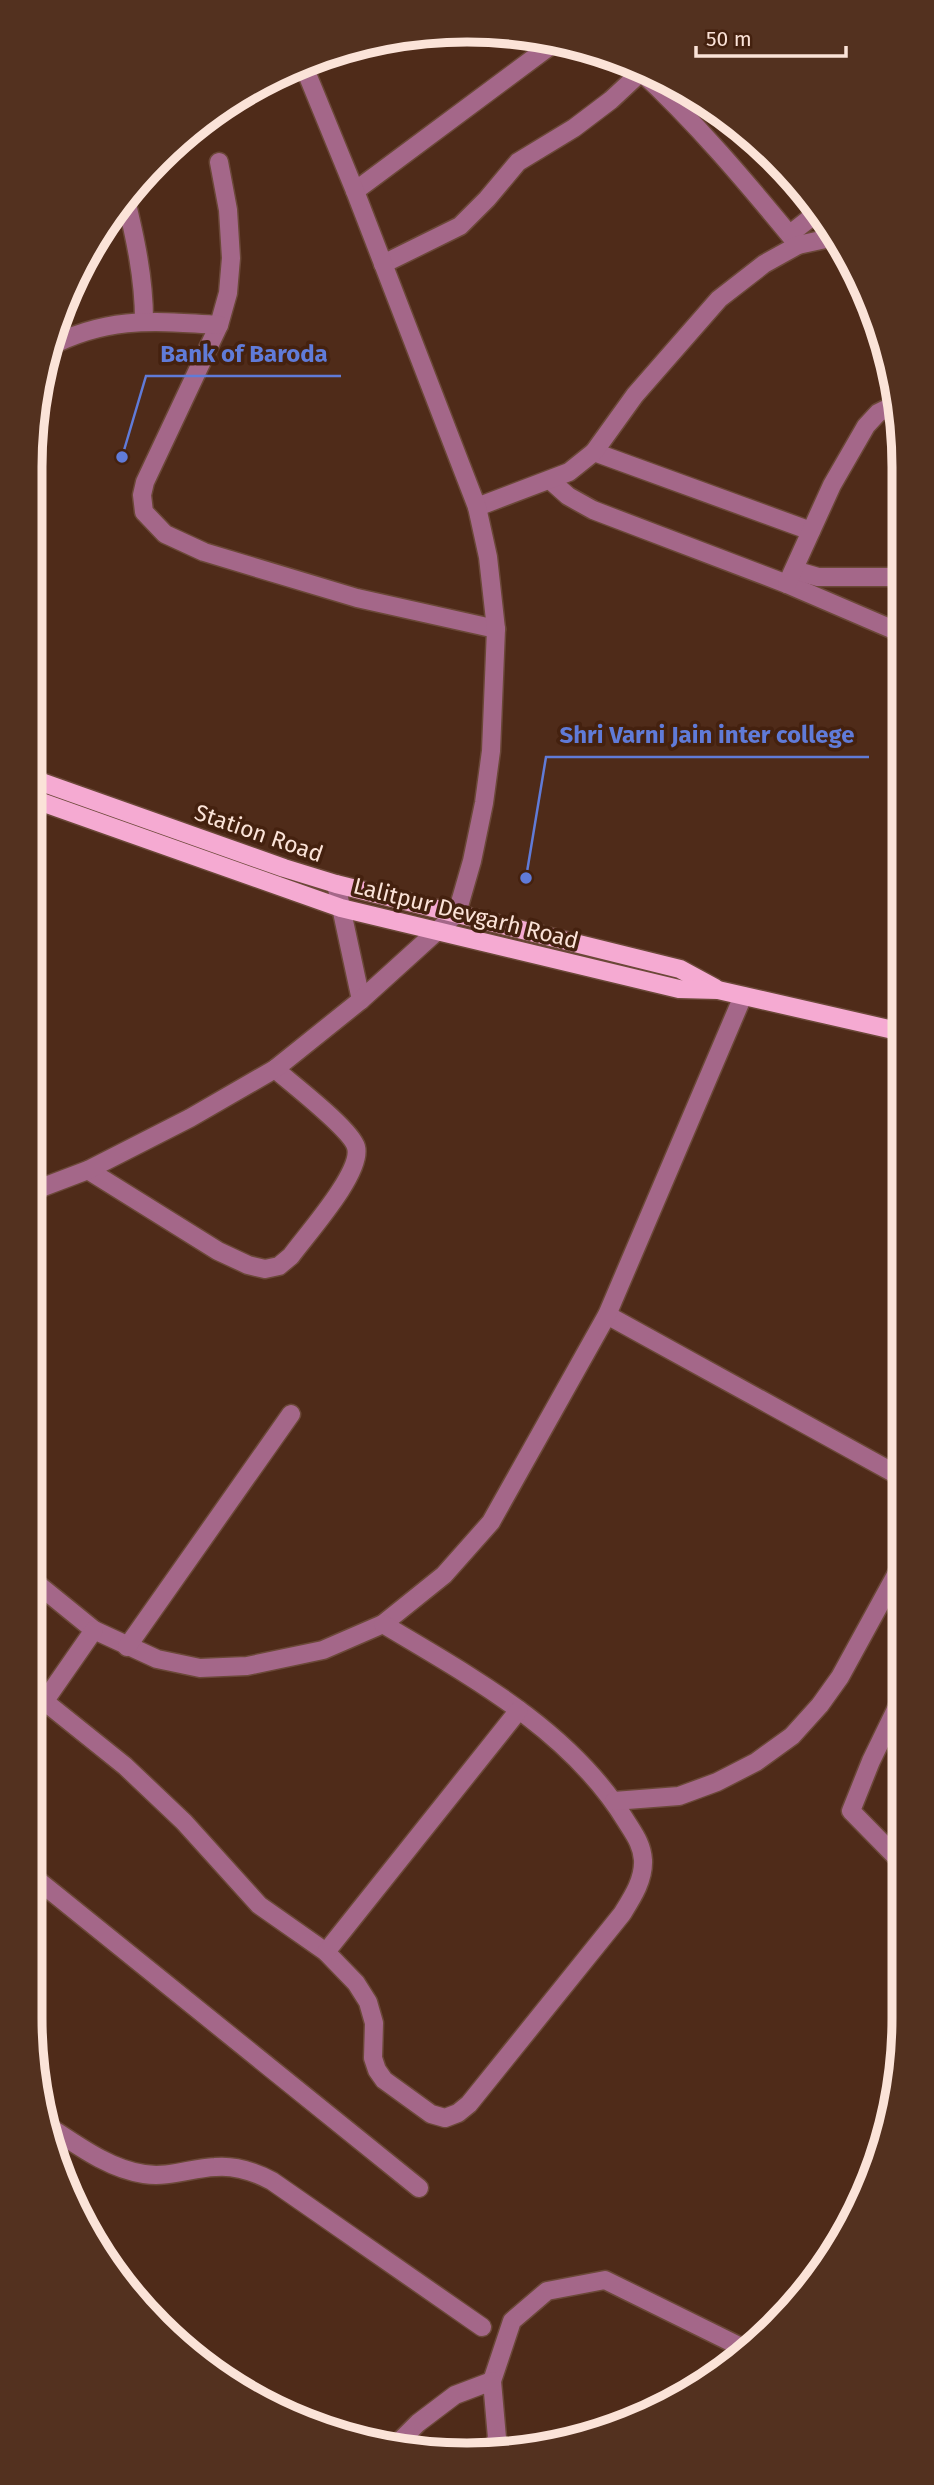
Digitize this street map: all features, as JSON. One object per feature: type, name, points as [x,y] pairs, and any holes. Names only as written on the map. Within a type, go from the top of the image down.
[{"type":"main road","name":"Station Road","points":[[42,782],[336,884],[680,970],[718,990]]},
{"type":"main road","name":"Lalitpur Devgarh Road","points":[[42,802],[341,908],[678,989],[718,990],[892,1030]]},
{"type":"street","points":[[355,191],[544,49]]},
{"type":"street","points":[[42,1187],[88,1170],[190,1118],[275,1069],[361,1000],[457,913],[484,803],[491,751],[496,629],[488,556],[477,507],[307,73]]},
{"type":"street","points":[[383,264],[460,226],[518,162],[574,128],[611,100],[634,76]]},
{"type":"street","points":[[659,88],[677,104],[794,239]]},
{"type":"street","points":[[219,162],[228,209],[231,258],[228,293],[219,325],[145,482],[142,495],[144,512],[165,534],[204,552],[357,598],[496,629]]},
{"type":"street","points":[[129,210],[137,244],[144,295],[144,320]]},
{"type":"street","points":[[477,507],[550,480],[569,471],[594,452],[635,395],[719,299],[794,239],[812,219]]},
{"type":"street","points":[[794,239],[824,238]]},
{"type":"street","points":[[62,340],[98,327],[144,320],[219,325]]},
{"type":"street","points":[[790,577],[832,485],[866,426],[878,413],[887,408]]},
{"type":"street","points":[[594,452],[811,531]]},
{"type":"street","points":[[550,480],[568,496],[593,510],[790,577],[892,628]]},
{"type":"street","points":[[790,577],[892,577]]},
{"type":"street","points":[[336,884],[361,1000]]},
{"type":"street","points":[[42,1588],[94,1630],[127,1647],[157,1659],[200,1668],[247,1666],[323,1650],[383,1624],[444,1575],[491,1522],[607,1315],[743,996]]},
{"type":"street","points":[[88,1170],[218,1251],[248,1265],[265,1269],[279,1266],[291,1256],[349,1178],[357,1162],[356,1146],[343,1128],[275,1069]]},
{"type":"street","points":[[607,1315],[892,1472]]},
{"type":"street","points":[[127,1647],[291,1414]]},
{"type":"street","points":[[614,1801],[679,1796],[717,1782],[756,1762],[792,1736],[820,1705],[840,1677],[892,1582]]},
{"type":"street","points":[[44,1701],[125,1766],[184,1822],[259,1905],[326,1952],[356,1983],[368,2002],[374,2023],[373,2058],[377,2070],[384,2080],[431,2114],[445,2118],[458,2113],[469,2104],[621,1914],[640,1881],[643,1862],[640,1844],[614,1801],[557,1740],[519,1710],[455,1667],[383,1624]]},
{"type":"street","points":[[42,1704],[94,1630]]},
{"type":"street","points":[[326,1952],[519,1710]]},
{"type":"street","points":[[892,1719],[851,1811],[892,1853]]},
{"type":"street","points":[[42,1884],[419,2188]]},
{"type":"street","points":[[57,2131],[121,2169],[147,2175],[214,2167],[256,2173],[272,2181],[482,2327]]},
{"type":"street","points":[[495,2442],[492,2381],[512,2321],[547,2291],[605,2280],[738,2345]]},
{"type":"street","points":[[403,2438],[455,2395],[492,2381]]},
{"type":"place","name":"Bank of Baroda","points":[[122,457]]},
{"type":"place","name":"Shri Varni Jain inter college","points":[[526,878]]}]
